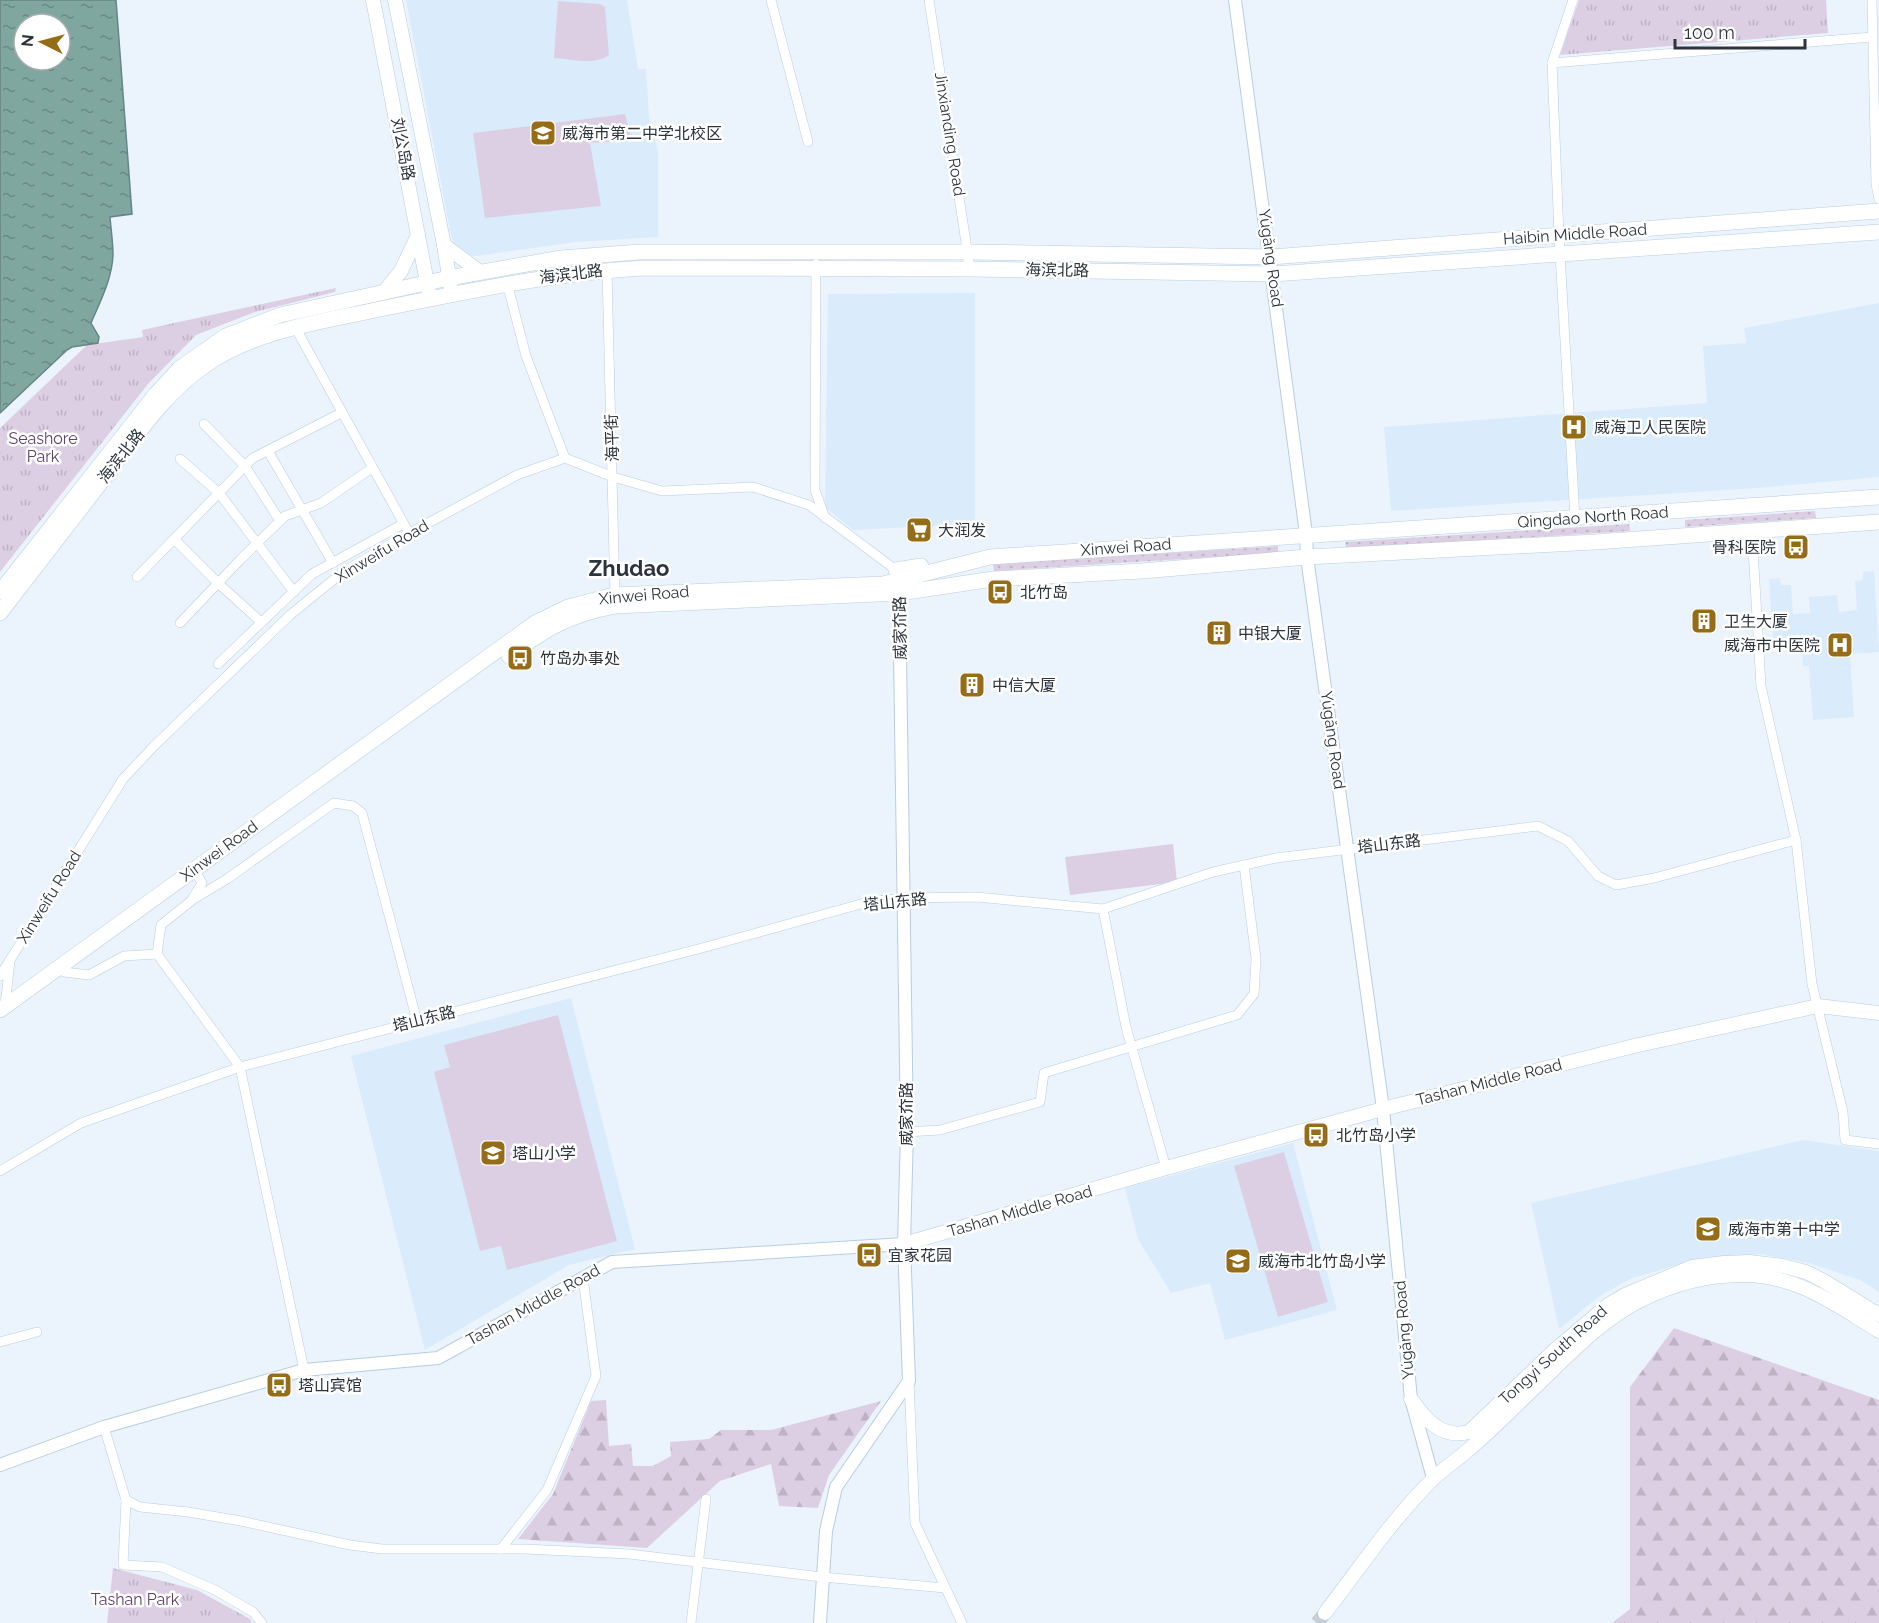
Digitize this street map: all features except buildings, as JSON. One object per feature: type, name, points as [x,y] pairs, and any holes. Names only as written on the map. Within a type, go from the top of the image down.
[{"type":"main road","name":"刘公岛路","points":[[373,0],[430,298]]},
{"type":"main road","name":"刘公岛路","points":[[394,0],[452,294]]},
{"type":"main road","name":"Haibin Middle Road","points":[[1271,257],[1879,211]]},
{"type":"main road","name":"Haibin Middle Road","points":[[1273,274],[1879,232]]},
{"type":"main road","points":[[384,292],[401,272],[418,233]]},
{"type":"main road","points":[[444,245],[480,272]]},
{"type":"main road","name":"海滨北路","points":[[0,592],[156,394],[180,368],[226,336],[280,315],[480,272],[561,258],[640,252],[968,252],[1271,257]]},
{"type":"main road","name":"海滨北路","points":[[0,613],[164,400],[205,365],[250,341],[295,327],[430,298],[607,270],[644,268],[970,269],[1273,274]]},
{"type":"main road","name":"Qingdao North Road","points":[[1306,534],[1575,519],[1879,497]]},
{"type":"main road","name":"Qingdao North Road","points":[[1307,557],[1595,542],[1879,522]]},
{"type":"main road","name":"Xinwei Road","points":[[898,582],[990,557],[1306,534]]},
{"type":"main road","name":"Xinwei Road","points":[[3,1010],[535,623],[568,607],[615,601],[898,582],[1142,571],[1307,557]]},
{"type":"main road","name":"Xinwei Road","points":[[3,1010],[64,972],[541,632],[569,618],[615,601]]},
{"type":"main road","name":"Tashan Middle Road","points":[[904,1244],[1383,1108],[1634,1046],[1818,1006],[1879,1013]]},
{"type":"main road","name":"Tongyi South Road","points":[[1411,1400],[1432,1426],[1459,1434],[1469,1431],[1608,1305],[1625,1294],[1692,1267],[1740,1262],[1784,1266],[1806,1272],[1822,1280],[1879,1315]]},
{"type":"main road","name":"Tongyi South Road","points":[[1325,1613],[1433,1479],[1470,1449],[1569,1355],[1614,1316],[1638,1301],[1696,1279],[1723,1275],[1749,1275],[1779,1279],[1800,1285],[1879,1331]]},
{"type":"street","points":[[771,0],[808,142]]},
{"type":"street","name":"Jinxianding Road","points":[[929,0],[970,269]]},
{"type":"street","name":"Yúgǎng Road","points":[[1235,0],[1271,257],[1307,557],[1383,1108],[1411,1400],[1433,1479]]},
{"type":"street","points":[[1573,0],[1552,63],[1575,519]]},
{"type":"street","points":[[1872,0],[1876,184],[1879,200]]},
{"type":"street","points":[[1552,63],[1872,37]]},
{"type":"street","points":[[816,252],[815,490],[825,518]]},
{"type":"street","name":"海平街","points":[[607,270],[615,601]]},
{"type":"street","points":[[507,284],[526,357],[565,458],[613,477],[662,491],[753,487],[809,505],[898,582]]},
{"type":"street","points":[[295,327],[409,533]]},
{"type":"street","points":[[137,577],[253,458],[341,413]]},
{"type":"street","points":[[204,424],[245,466],[280,521]]},
{"type":"street","points":[[268,451],[333,563]]},
{"type":"street","name":"Xinweifu Road","points":[[0,976],[123,779],[154,746],[290,615],[343,572],[409,533],[517,475],[565,458]]},
{"type":"street","points":[[180,459],[219,493],[294,592]]},
{"type":"street","points":[[180,623],[285,516],[321,502],[372,468]]},
{"type":"street","points":[[218,664],[312,574],[403,524]]},
{"type":"street","points":[[1752,532],[1761,686],[1796,840],[1812,984],[1843,1112],[1845,1140],[1879,1144]]},
{"type":"street","points":[[174,539],[261,622]]},
{"type":"street","name":"威家夼路","points":[[898,582],[907,1132],[904,1244],[909,1381]]},
{"type":"street","points":[[304,1370],[240,1067],[156,954],[161,925],[191,901],[227,879],[334,803],[353,806],[363,813],[417,1021]]},
{"type":"street","name":"塔山东路","points":[[0,1171],[81,1123],[240,1067],[702,948],[868,902],[904,898],[977,897],[1103,909],[1213,872],[1276,858],[1538,826],[1568,841],[1598,876],[1616,885],[1654,878],[1796,840]]},
{"type":"street","points":[[907,1132],[940,1130],[1040,1102],[1044,1073],[1237,1015],[1254,994],[1256,959],[1244,865]]},
{"type":"street","points":[[191,901],[202,883],[198,876]]},
{"type":"street","points":[[1103,909],[1126,1027],[1166,1168]]},
{"type":"street","points":[[64,972],[89,975],[124,956],[156,954]]},
{"type":"street","points":[[3,1010],[11,957]]},
{"type":"street","name":"Tashan Middle Road","points":[[0,1465],[104,1427],[304,1370],[438,1358],[612,1262],[904,1244]]},
{"type":"street","points":[[501,1549],[547,1490],[596,1376],[583,1278]]},
{"type":"street","points":[[0,1341],[37,1332]]},
{"type":"street","points":[[820,1623],[826,1531],[836,1487],[909,1381]]},
{"type":"street","points":[[909,1381],[915,1523],[962,1623]]},
{"type":"street","points":[[104,1427],[126,1500],[123,1565],[162,1567],[215,1590],[254,1612],[262,1623]]},
{"type":"street","points":[[691,1623],[706,1499]]},
{"type":"street","points":[[126,1500],[140,1507],[241,1521],[382,1550],[501,1549],[628,1554],[822,1577],[945,1588]]},
{"type":"shaded area","name":"威海市第二中学北校区","points":[[406,0],[627,0],[638,69],[646,69],[649,116],[658,151],[658,237],[576,242],[476,256],[465,255],[454,244],[450,230]]},
{"type":"shaded area","points":[[975,293],[975,524],[853,530],[825,507],[828,294]]},
{"type":"shaded area","name":"威海卫人民医院","points":[[1879,303],[1879,477],[1758,488],[1391,511],[1384,427],[1707,403],[1703,346],[1746,343],[1744,328]]},
{"type":"shaded area","name":"威海市中医院","points":[[1874,571],[1879,652],[1850,654],[1854,717],[1813,720],[1809,666],[1803,666],[1801,637],[1773,639],[1769,579],[1780,578],[1781,585],[1791,585],[1793,614],[1810,613],[1809,597],[1837,595],[1839,612],[1857,610],[1855,581],[1863,580],[1863,572]]},
{"type":"shaded area","name":"塔山小学","points":[[571,998],[635,1249],[569,1265],[425,1350],[351,1056]]},
{"type":"shaded area","name":"威海市第十中学","points":[[1803,1140],[1879,1151],[1879,1292],[1860,1280],[1809,1263],[1760,1254],[1701,1258],[1630,1279],[1601,1295],[1559,1329],[1531,1203]]},
{"type":"shaded area","name":"威海市北竹岛小学","points":[[1293,1143],[1337,1310],[1225,1340],[1210,1283],[1171,1293],[1138,1239],[1125,1188]]},
{"type":"green space","points":[[1579,0],[1826,0],[1828,33],[1560,55]]},
{"type":"green space","points":[[558,1],[600,4],[605,7],[609,55],[590,61],[554,58]]},
{"type":"green space","points":[[625,114],[632,141],[590,143],[601,206],[485,218],[473,133]]},
{"type":"green space","name":"Seashore Park","points":[[336,288],[335,292],[255,312],[196,335],[148,384],[0,572],[0,428],[87,345],[143,337],[142,330]]},
{"type":"green space","points":[[1815,511],[1816,518],[1685,527],[1685,520]]},
{"type":"green space","points":[[1629,524],[1630,531],[1346,549],[1345,542]]},
{"type":"green space","points":[[1278,546],[1278,553],[994,571],[993,564]]},
{"type":"green space","points":[[1173,844],[1177,882],[1070,895],[1065,857]]},
{"type":"green space","points":[[558,1015],[617,1241],[507,1270],[501,1246],[480,1251],[434,1072],[450,1067],[444,1045]]},
{"type":"green space","points":[[1284,1152],[1328,1302],[1278,1317],[1234,1166]]},
{"type":"green space","points":[[1674,1328],[1879,1400],[1879,1623],[1612,1623],[1630,1609],[1630,1387]]},
{"type":"green space","points":[[606,1400],[609,1446],[631,1444],[633,1466],[653,1466],[671,1456],[670,1442],[709,1439],[721,1430],[771,1430],[881,1401],[829,1475],[818,1508],[779,1506],[771,1464],[720,1481],[647,1548],[518,1539],[553,1494],[591,1401]]},
{"type":"green space","name":"Tashan Park","points":[[113,1568],[197,1590],[250,1619],[252,1623],[107,1623]]},
{"type":"water","points":[[0,0],[116,0],[132,214],[110,217],[112,264],[105,290],[91,323],[99,337],[98,343],[72,347],[0,413]]},
{"type":"tunnel","points":[[1317,1623],[1325,1613]]},
{"type":"place","name":"威海市第二中学北校区","points":[[543,133]]},
{"type":"place","name":"威海卫人民医院","points":[[1574,427]]},
{"type":"place","name":"大润发","points":[[919,530]]},
{"type":"place","name":"骨科医院","points":[[1796,547]]},
{"type":"place","name":"北竹岛","points":[[1000,592]]},
{"type":"place","name":"卫生大厦","points":[[1704,621]]},
{"type":"place","name":"中银大厦","points":[[1219,633]]},
{"type":"place","name":"威海市中医院","points":[[1840,645]]},
{"type":"place","name":"竹岛办事处","points":[[520,658]]},
{"type":"place","name":"中信大厦","points":[[972,685]]},
{"type":"place","name":"北竹岛小学","points":[[1316,1135]]},
{"type":"place","name":"塔山小学","points":[[493,1153]]},
{"type":"place","name":"威海市第十中学","points":[[1708,1229]]},
{"type":"place","name":"宜家花园","points":[[869,1255]]},
{"type":"place","name":"威海市北竹岛小学","points":[[1238,1261]]},
{"type":"place","name":"塔山宾馆","points":[[279,1385]]},
{"type":"district","name":"Zhudao","points":[[629,568]]}]
